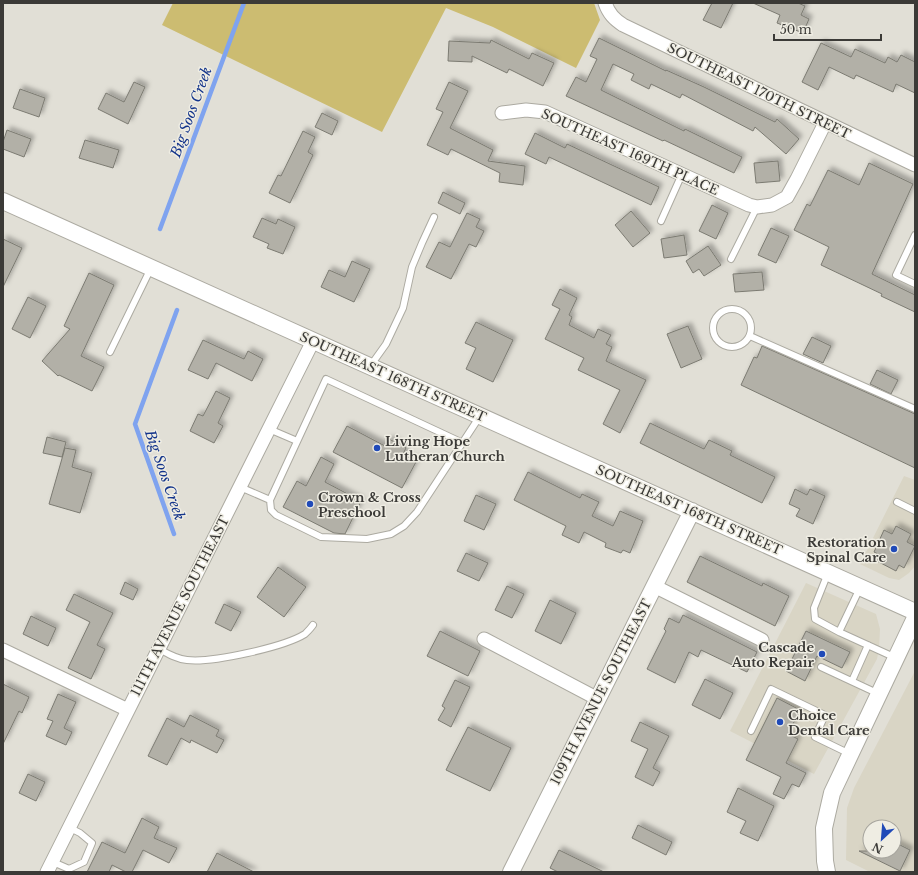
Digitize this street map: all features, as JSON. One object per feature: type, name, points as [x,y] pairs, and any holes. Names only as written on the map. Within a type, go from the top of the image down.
[{"type":"street","name":"SOUTHEAST 170TH STREET","points":[[607,7],[614,19],[623,26],[915,166]]},
{"type":"street","name":"SOUTHEAST 169TH PLACE","points":[[502,113],[526,110],[545,112],[749,205],[757,207]]},
{"type":"street","points":[[757,207],[772,205],[787,197],[825,123]]},
{"type":"street","name":"SOUTHEAST 168TH STREET","points":[[3,201],[915,612]]},
{"type":"street","name":"111TH AVENUE SOUTHEAST","points":[[50,867],[313,341]]},
{"type":"street","name":"109TH AVENUE SOUTHEAST","points":[[510,872],[692,511]]},
{"type":"street","points":[[654,586],[762,640]]},
{"type":"street","points":[[826,866],[824,828],[832,793],[915,618]]},
{"type":"street","points":[[484,639],[598,699]]},
{"type":"street","points":[[3,650],[128,710]]},
{"type":"lane","points":[[661,221],[682,174]]},
{"type":"lane","points":[[731,259],[757,207]]},
{"type":"lane","points":[[370,367],[386,344],[403,308],[412,266],[434,218]]},
{"type":"lane","points":[[915,235],[896,275],[915,284]]},
{"type":"lane","points":[[110,352],[151,268]]},
{"type":"lane","points":[[732,308],[739,310],[746,314],[750,321],[750,336],[746,342],[739,346],[732,348],[724,346],[718,342],[713,335],[712,328],[714,320],[718,314],[724,310],[732,308]]},
{"type":"lane","points":[[750,336],[915,409]]},
{"type":"lane","points":[[463,443],[326,379],[270,500],[271,510],[276,515],[321,537],[367,539],[391,534],[404,526],[417,512],[463,443],[480,416]]},
{"type":"lane","points":[[269,429],[297,441]]},
{"type":"lane","points":[[240,487],[270,500]]},
{"type":"lane","points":[[897,502],[915,511]]},
{"type":"lane","points":[[828,573],[814,608],[815,619],[839,632],[896,658]]},
{"type":"lane","points":[[839,632],[860,587]]},
{"type":"lane","points":[[159,649],[177,659],[188,661],[216,659],[287,641],[306,633],[313,625]]},
{"type":"lane","points":[[852,681],[868,645]]},
{"type":"lane","points":[[821,666],[878,694]]},
{"type":"lane","points":[[751,731],[771,689],[825,715],[815,737],[850,754]]},
{"type":"lane","points":[[50,867],[69,869],[84,862],[92,843],[80,833],[70,828]]},
{"type":"shaded area","points":[[173,3],[594,3],[600,20],[576,68],[493,27],[446,8],[382,132],[162,25]]},
{"type":"shaded area","points":[[904,476],[915,480],[915,566],[909,573],[899,580],[889,578],[860,564]]},
{"type":"shaded area","points":[[806,583],[876,614],[880,629],[877,659],[814,774],[730,731]]},
{"type":"shaded area","points":[[915,671],[915,872],[870,872],[846,860],[847,808],[854,788]]},
{"type":"building","points":[[712,3],[733,3],[721,28],[703,20]]},
{"type":"building","points":[[753,3],[798,3],[805,6],[801,15],[809,19],[803,33],[777,23],[780,15]]},
{"type":"building","points":[[599,38],[775,122],[777,119],[799,139],[786,154],[755,127],[753,131],[682,94],[680,98],[651,84],[649,89],[631,80],[634,74],[613,64],[601,90],[684,131],[685,129],[742,157],[734,173],[566,96],[576,77],[586,82],[597,59],[590,56]]},
{"type":"building","points":[[491,40],[529,59],[532,53],[554,63],[543,86],[509,69],[507,73],[472,56],[472,62],[448,61],[449,41],[490,43]]},
{"type":"building","points":[[821,43],[851,57],[855,49],[885,63],[888,57],[897,62],[901,55],[915,62],[915,93],[896,84],[893,92],[856,75],[854,79],[829,67],[818,90],[802,82]]},
{"type":"building","points":[[134,82],[145,87],[128,124],[98,109],[106,93],[124,102]]},
{"type":"building","points":[[449,82],[468,91],[450,128],[493,150],[488,161],[525,166],[523,185],[499,182],[500,173],[451,149],[448,155],[427,145],[443,112],[436,109]]},
{"type":"building","points":[[20,89],[45,98],[39,117],[13,108]]},
{"type":"building","points":[[322,113],[338,121],[332,135],[315,127]]},
{"type":"building","points":[[7,130],[31,139],[24,157],[3,149],[3,142]]},
{"type":"building","points":[[303,131],[315,137],[308,152],[313,155],[290,203],[269,193],[278,175],[281,176]]},
{"type":"building","points":[[535,133],[565,148],[567,144],[659,187],[651,205],[549,157],[546,164],[525,154]]},
{"type":"building","points":[[85,140],[119,150],[113,168],[79,158]]},
{"type":"building","points":[[778,161],[780,181],[756,183],[754,163]]},
{"type":"building","points":[[869,163],[913,184],[872,274],[915,295],[915,312],[881,296],[882,294],[821,265],[829,247],[794,230],[807,204],[810,206],[828,170],[859,185]]},
{"type":"building","points":[[443,192],[465,203],[460,214],[438,203]]},
{"type":"building","points":[[712,205],[728,213],[716,239],[699,231]]},
{"type":"building","points":[[631,211],[650,233],[633,247],[615,225]]},
{"type":"building","points":[[467,213],[480,219],[476,227],[484,231],[476,247],[469,244],[451,279],[426,267],[439,242],[450,247]]},
{"type":"building","points":[[262,218],[276,224],[278,219],[295,227],[283,254],[267,248],[269,244],[253,237]]},
{"type":"building","points":[[771,228],[789,236],[776,263],[758,255]]},
{"type":"building","points":[[684,235],[687,255],[664,258],[661,239]]},
{"type":"building","points":[[3,239],[22,248],[3,287]]},
{"type":"building","points":[[708,246],[721,265],[704,276],[699,269],[693,273],[686,261]]},
{"type":"building","points":[[352,261],[370,269],[354,302],[321,287],[329,270],[345,277]]},
{"type":"building","points":[[762,272],[764,290],[735,292],[733,274]]},
{"type":"building","points":[[89,273],[114,285],[81,356],[104,367],[92,391],[59,375],[58,376],[42,361],[70,329],[64,326]]},
{"type":"building","points":[[560,289],[577,298],[569,315],[572,317],[569,325],[594,338],[598,329],[611,335],[606,344],[612,347],[606,361],[646,380],[620,433],[603,424],[620,390],[578,370],[584,358],[545,339],[560,309],[552,305]]},
{"type":"building","points":[[28,297],[46,306],[30,338],[12,329]]},
{"type":"building","points":[[476,322],[513,340],[493,382],[466,369],[476,348],[465,343]]},
{"type":"building","points":[[688,326],[702,359],[681,368],[667,334]]},
{"type":"building","points":[[812,337],[831,346],[823,363],[803,354]]},
{"type":"building","points":[[203,340],[244,359],[248,351],[263,359],[252,381],[216,363],[208,379],[188,370]]},
{"type":"building","points":[[762,346],[915,414],[915,468],[741,385],[754,357],[757,358]]},
{"type":"building","points":[[877,370],[898,380],[891,394],[870,384]]},
{"type":"building","points":[[216,391],[230,398],[218,423],[223,426],[214,443],[190,431],[198,414],[203,416]]},
{"type":"building","points":[[650,423],[704,449],[709,440],[732,451],[730,455],[775,477],[762,503],[640,443]]},
{"type":"building","points":[[347,426],[385,446],[389,439],[406,448],[403,454],[416,462],[402,488],[333,452]]},
{"type":"building","points":[[47,437],[66,442],[62,457],[43,453]]},
{"type":"building","points":[[65,448],[76,450],[72,467],[92,473],[80,513],[49,504]]},
{"type":"building","points":[[321,457],[334,464],[325,482],[361,501],[345,534],[334,533],[283,507],[297,481],[306,486]]},
{"type":"building","points":[[528,472],[580,498],[582,494],[599,502],[592,516],[613,526],[620,511],[643,521],[630,553],[623,550],[621,553],[605,547],[606,543],[584,532],[579,543],[562,535],[566,526],[514,500]]},
{"type":"building","points":[[795,489],[807,495],[810,489],[825,496],[813,524],[796,516],[800,509],[789,504]]},
{"type":"building","points":[[476,495],[496,504],[484,530],[464,521]]},
{"type":"building","name":"Restoration Spinal Care","points":[[896,526],[911,534],[907,542],[915,546],[904,568],[899,565],[896,571],[877,561],[880,555],[874,552],[884,530],[892,534]]},
{"type":"building","points":[[466,553],[488,563],[479,581],[457,571]]},
{"type":"building","points":[[700,556],[762,586],[763,583],[789,596],[775,626],[687,582]]},
{"type":"building","points":[[278,567],[306,587],[284,617],[257,597]]},
{"type":"building","points":[[125,582],[138,589],[133,600],[120,594]]},
{"type":"building","points":[[507,586],[524,594],[512,618],[495,610]]},
{"type":"building","points":[[74,594],[113,613],[97,645],[105,649],[91,679],[68,668],[90,622],[66,610]]},
{"type":"building","points":[[550,600],[576,613],[561,644],[535,631]]},
{"type":"building","points":[[224,604],[241,612],[231,631],[215,623]]},
{"type":"building","points":[[683,615],[757,652],[747,672],[701,650],[698,657],[689,652],[675,683],[647,669],[666,631],[664,629],[669,618],[679,623]]},
{"type":"building","points":[[31,616],[56,628],[48,646],[23,634]]},
{"type":"building","points":[[440,631],[480,651],[468,676],[427,656]]},
{"type":"building","name":"Cascade Auto Repair","points":[[806,631],[850,652],[842,668],[817,656],[805,681],[786,671]]},
{"type":"building","points":[[705,679],[733,693],[720,719],[692,705]]},
{"type":"building","points":[[455,680],[470,687],[451,727],[438,720],[445,708],[442,706]]},
{"type":"building","points":[[3,684],[29,697],[22,713],[19,711],[3,744]]},
{"type":"building","points":[[58,694],[76,702],[64,728],[72,732],[66,745],[46,736],[53,721],[47,719]]},
{"type":"building","points":[[777,698],[800,710],[788,734],[798,739],[786,763],[806,773],[799,787],[792,784],[784,799],[773,794],[781,777],[746,760]]},
{"type":"building","points":[[190,715],[219,730],[216,736],[224,740],[217,753],[191,740],[190,743],[181,738],[167,765],[148,756],[167,718],[184,727]]},
{"type":"building","points":[[640,722],[669,736],[653,768],[660,772],[653,786],[635,777],[648,749],[631,741]]},
{"type":"building","points":[[468,727],[511,748],[490,791],[446,770]]},
{"type":"building","points":[[28,774],[45,782],[36,801],[19,793]]},
{"type":"building","points":[[738,788],[774,806],[758,841],[740,833],[746,821],[727,812]]},
{"type":"building","points":[[142,818],[159,827],[154,838],[177,848],[169,863],[143,850],[132,872],[126,872],[112,865],[109,872],[87,872],[102,842],[125,853]]},
{"type":"building","points":[[638,825],[672,842],[666,855],[632,838]]},
{"type":"building","points":[[902,846],[910,850],[900,871],[875,859],[902,859]]},
{"type":"building","points":[[559,850],[604,872],[558,872],[550,868]]},
{"type":"building","points":[[217,853],[254,872],[207,872]]},
{"type":"waterway","name":"Big Soos Creek","points":[[160,229],[244,3]]},
{"type":"waterway","name":"Big Soos Creek","points":[[174,534],[135,424],[177,310]]},
{"type":"place","name":"Living Hope Lutheran Church","points":[[377,448]]},
{"type":"place","name":"Crown & Cross Preschool","points":[[310,504]]},
{"type":"place","name":"Restoration Spinal Care","points":[[894,549]]},
{"type":"place","name":"Cascade Auto Repair","points":[[822,654]]},
{"type":"place","name":"Choice Dental Care","points":[[780,722]]}]
